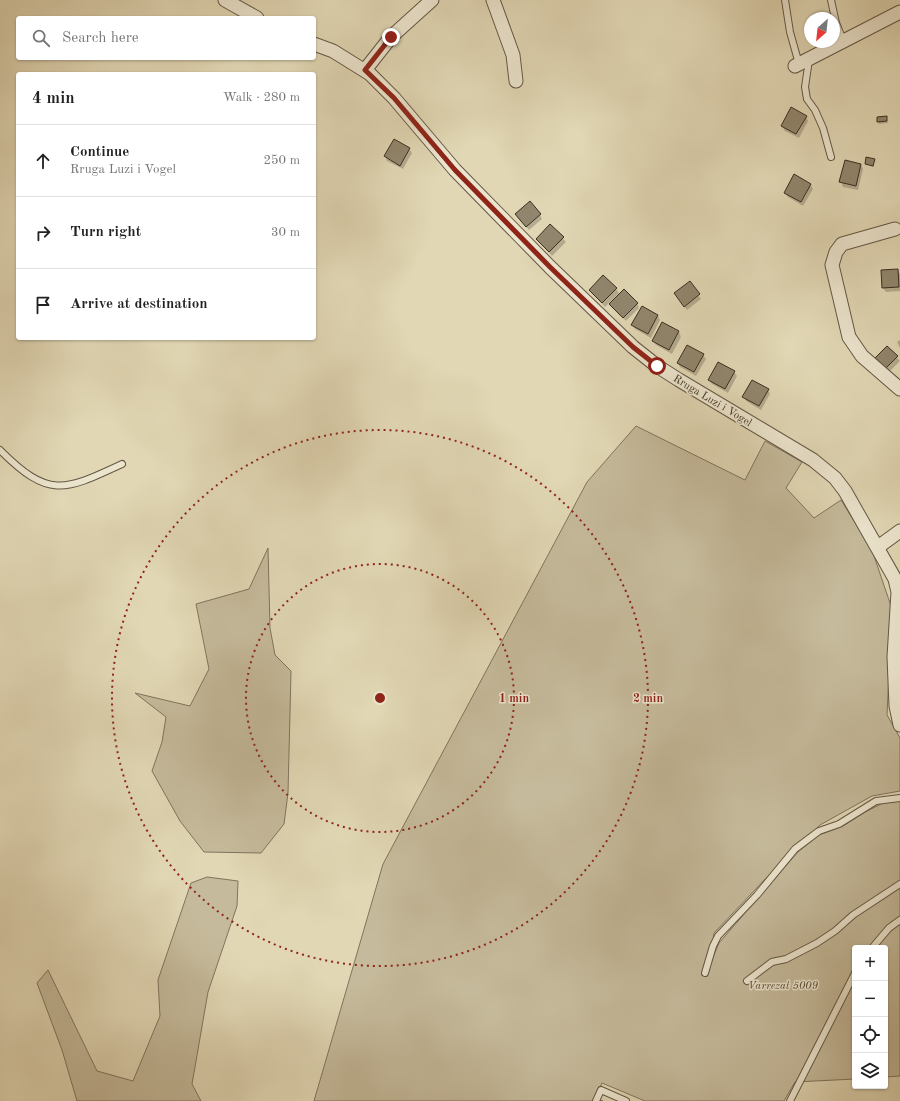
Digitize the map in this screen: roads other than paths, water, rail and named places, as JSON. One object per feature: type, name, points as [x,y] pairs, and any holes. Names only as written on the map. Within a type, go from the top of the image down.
[{"type":"street","points":[[225,0],[253,16]]},
{"type":"street","points":[[365,70],[391,37],[432,0]]},
{"type":"street","points":[[493,0],[513,55],[516,81]]},
{"type":"street","points":[[801,63],[843,40],[900,12]]},
{"type":"street","name":"Rruga Luzi i Vogel","points":[[316,45],[333,51],[365,70],[394,98],[455,170],[550,267],[633,347],[657,366],[812,460],[830,473],[845,491],[895,579],[899,608],[894,657],[896,706],[900,725]]},
{"type":"street","points":[[895,229],[842,244],[836,252],[832,265],[849,337],[862,356],[900,389]]},
{"type":"street","points":[[878,547],[900,531]]},
{"type":"lane","points":[[785,0],[790,32],[801,63],[808,99],[823,128],[831,157]]},
{"type":"lane","points":[[831,0],[836,23],[843,40]]},
{"type":"lane","points":[[0,450],[28,476],[42,483],[57,486],[84,482],[122,464]]},
{"type":"lane","points":[[705,973],[713,946],[718,936],[753,900],[795,849],[819,831],[839,824],[876,801],[900,798]]},
{"type":"lane","points":[[747,981],[772,962],[793,956],[829,935],[853,914],[900,884]]},
{"type":"lane","points":[[875,945],[889,928],[900,920]]},
{"type":"lane","points":[[790,1101],[852,979]]},
{"type":"lane","points":[[596,1101],[601,1090],[626,1101]]},
{"type":"park label","name":"Varrezat 5009","points":[[783,985]]}]
